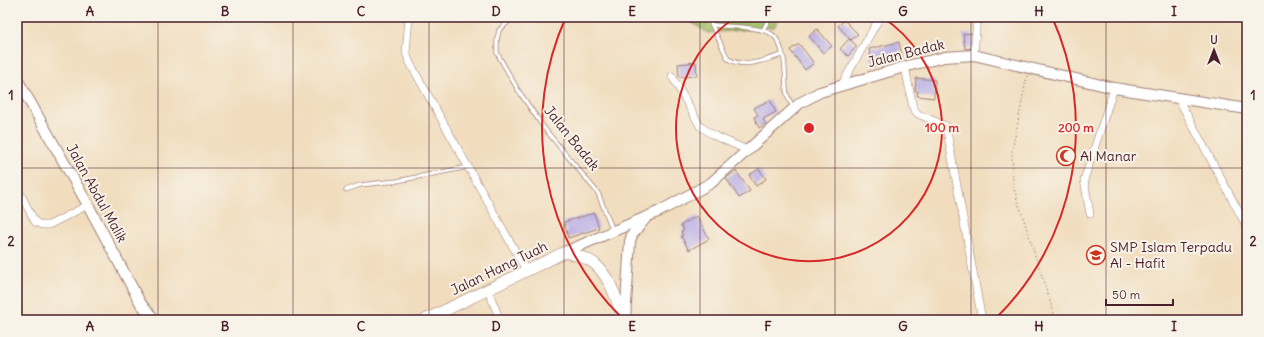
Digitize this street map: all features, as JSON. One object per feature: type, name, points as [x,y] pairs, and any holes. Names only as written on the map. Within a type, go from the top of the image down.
[{"type":"main road","name":"Jalan Hang Tuah","points":[[424,320],[527,272],[565,252],[582,257],[594,264],[611,285],[624,320]]},
{"type":"street","points":[[409,17],[406,53],[410,63],[527,272]]},
{"type":"street","points":[[842,84],[880,17]]},
{"type":"street","points":[[974,54],[977,17]]},
{"type":"street","name":"Jalan Badak","points":[[565,252],[646,218],[711,183],[749,151],[795,108],[820,92],[842,84],[905,66],[945,57],[974,54],[1114,88],[1247,109]]},
{"type":"street","points":[[905,66],[913,108],[918,114],[946,126],[982,320]]},
{"type":"street","points":[[672,76],[700,126],[713,135],[749,151]]},
{"type":"street","name":"Jalan Abdul Malik","points":[[17,79],[88,205],[141,304],[155,320]]},
{"type":"street","points":[[1090,214],[1084,180],[1114,88]]},
{"type":"street","points":[[1178,98],[1247,228]]},
{"type":"street","points":[[17,187],[36,222],[42,225],[48,225],[88,205]]},
{"type":"street","points":[[624,320],[630,241],[632,235],[646,218]]},
{"type":"street","points":[[488,290],[500,320]]},
{"type":"lane","name":"Jalan Badak","points":[[514,17],[499,30],[496,40],[496,53],[544,128],[598,193],[613,231]]},
{"type":"lane","points":[[708,17],[728,59],[733,62],[749,65],[782,55]]},
{"type":"lane","points":[[763,30],[770,17]]},
{"type":"lane","points":[[713,25],[763,30],[773,35],[779,43],[782,55],[785,69],[785,91],[795,108]]},
{"type":"lane","points":[[346,190],[360,185],[397,181],[469,167]]},
{"type":"path","points":[[1028,67],[1012,151],[1013,186],[1056,320]]},
{"type":"green space","points":[[688,17],[780,17],[774,27],[708,33],[691,22]]},
{"type":"building","points":[[844,20],[858,34],[851,40],[838,26]]},
{"type":"building","points":[[817,29],[832,46],[823,53],[809,36]]},
{"type":"building","points":[[972,33],[974,48],[965,49],[963,34]]},
{"type":"building","points":[[849,39],[857,46],[848,56],[840,49]]},
{"type":"building","points":[[899,42],[902,56],[884,60],[886,63],[873,66],[869,49]]},
{"type":"building","points":[[799,44],[814,63],[805,70],[790,50]]},
{"type":"building","points":[[696,62],[697,76],[679,77],[678,64]]},
{"type":"building","points":[[916,78],[935,80],[934,98],[917,96],[918,91],[915,91]]},
{"type":"building","points":[[770,100],[776,112],[763,119],[766,124],[759,128],[754,117],[758,115],[754,108]]},
{"type":"building","points":[[759,169],[766,179],[756,186],[749,175]]},
{"type":"building","points":[[736,171],[750,191],[739,198],[726,178]]},
{"type":"building","points":[[594,213],[599,228],[568,238],[564,222]]},
{"type":"building","points":[[697,216],[709,239],[689,250],[681,236],[683,235],[681,232],[684,230],[681,225]]},
{"type":"place","name":"Al Manar","points":[[1066,156]]},
{"type":"place","name":"SMP Islam Terpadu Al - Hafit","points":[[1096,255]]}]
